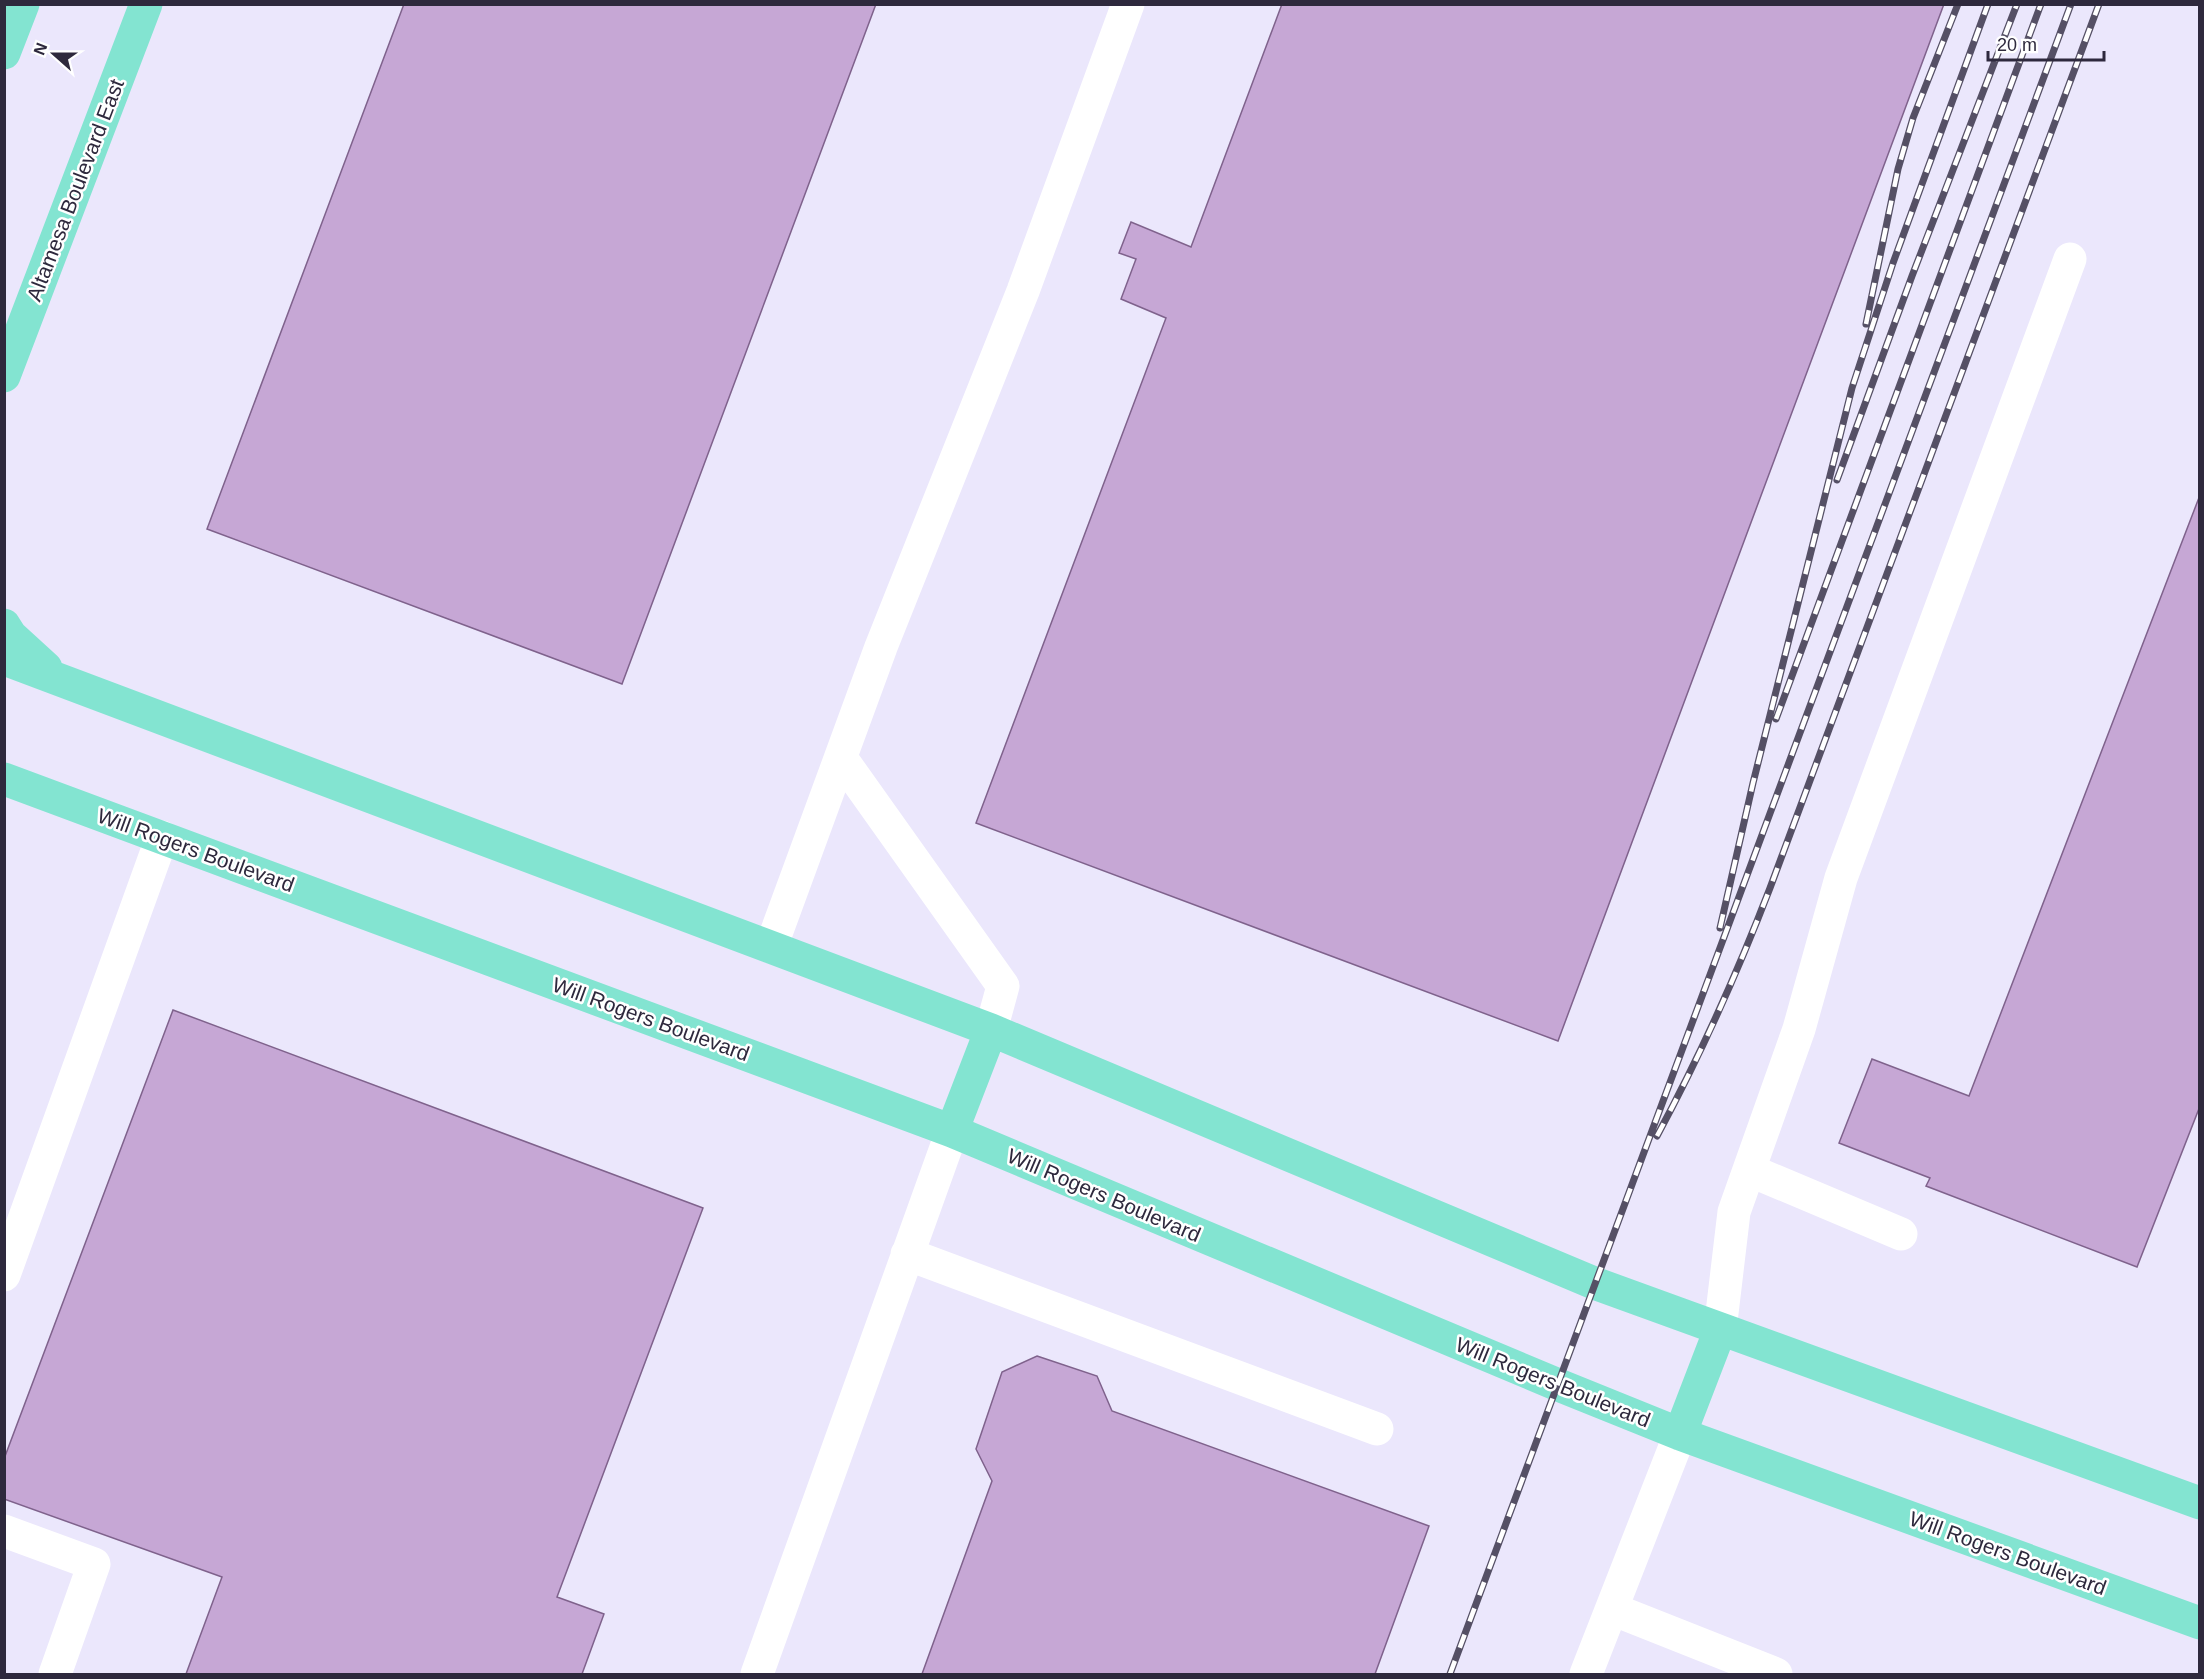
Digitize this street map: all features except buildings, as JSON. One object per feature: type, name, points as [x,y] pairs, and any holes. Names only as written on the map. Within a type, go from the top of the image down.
[{"type":"main road","points":[[4,53],[23,4]]},
{"type":"main road","name":"Altamesa Boulevard East","points":[[4,376],[146,4]]},
{"type":"main road","points":[[4,625],[11,636],[61,681]]},
{"type":"main road","points":[[4,659],[991,1030],[1594,1283],[1720,1330],[2197,1495]]},
{"type":"main road","name":"Will Rogers Boulevard","points":[[12,786],[162,837],[952,1131],[1680,1434],[2199,1623]]},
{"type":"main road","points":[[952,1131],[991,1030]]},
{"type":"main road","points":[[1680,1434],[1720,1330]]},
{"type":"lane","points":[[771,947],[881,647],[1023,291],[1128,4]]},
{"type":"lane","points":[[1720,1330],[1734,1212],[1798,1029],[1841,878],[2070,259]]},
{"type":"lane","points":[[841,758],[1003,986],[991,1030]]},
{"type":"lane","points":[[4,1275],[162,837]]},
{"type":"lane","points":[[757,1674],[952,1131]]},
{"type":"lane","points":[[1749,1170],[1901,1234]]},
{"type":"lane","points":[[907,1254],[1377,1429]]},
{"type":"lane","points":[[1586,1674],[1680,1434]]},
{"type":"lane","points":[[4,1531],[94,1564],[55,1674]]},
{"type":"lane","points":[[1612,1609],[1776,1674]]},
{"type":"railway","points":[[1866,324],[1898,169],[1913,118],[1958,4]]},
{"type":"railway","points":[[1720,928],[1753,783],[1852,388],[1893,263],[1988,4]]},
{"type":"railway","points":[[1837,480],[1912,276],[2017,4]]},
{"type":"railway","points":[[1776,719],[2041,4]]},
{"type":"railway","points":[[1450,1674],[2071,4]]},
{"type":"railway","points":[[1657,1136],[1718,1014],[1770,888],[2099,4]]}]
